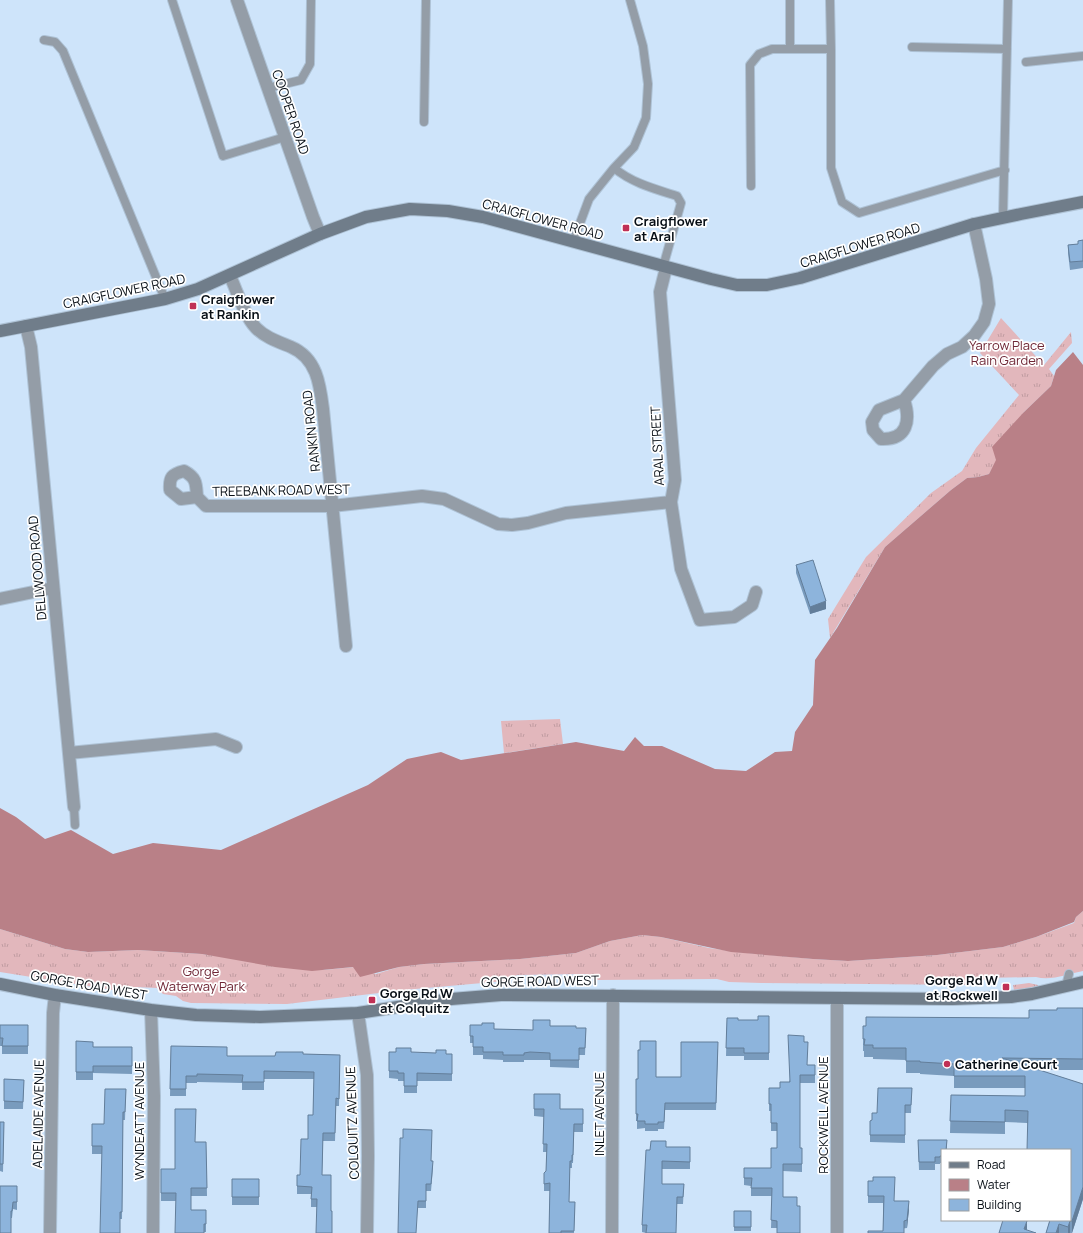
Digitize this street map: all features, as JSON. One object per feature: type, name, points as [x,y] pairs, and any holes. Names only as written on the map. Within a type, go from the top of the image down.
[{"type":"main road","name":"CRAIGFLOWER ROAD","points":[[0,332],[165,299],[198,289],[230,276],[320,234],[366,217],[410,209],[448,211],[483,217],[665,268],[737,285],[767,285],[800,278],[974,224],[1083,202]]},
{"type":"main road","name":"GORGE ROAD WEST","points":[[0,984],[54,995],[151,1010],[196,1015],[260,1017],[358,1013],[478,996],[522,994],[952,999],[993,998],[1032,994],[1083,982]]},
{"type":"street","name":"COOPER ROAD","points":[[237,0],[320,234]]},
{"type":"street","points":[[904,400],[933,366],[947,354],[962,347],[974,336],[984,322],[989,304],[986,279],[974,224]]},
{"type":"street","name":"ARAL STREET","points":[[665,268],[660,292],[675,480],[671,502],[681,569],[700,620],[734,618],[752,605],[756,592]]},
{"type":"street","name":"RANKIN ROAD","points":[[230,276],[248,316],[257,328],[269,337],[296,349],[312,364],[316,372],[320,385],[346,646]]},
{"type":"street","name":"DELLWOOD ROAD","points":[[26,326],[31,348],[74,807]]},
{"type":"street","name":"TREEBANK ROAD WEST","points":[[197,497],[206,506],[332,506],[422,496],[444,500],[498,524],[512,525],[528,523],[566,512],[671,502]]},
{"type":"street","points":[[0,598],[53,588]]},
{"type":"street","points":[[69,753],[216,739],[236,747]]},
{"type":"street","name":"ADELAIDE AVENUE","points":[[50,1233],[54,995]]},
{"type":"street","name":"INLET AVENUE","points":[[612,1233],[613,995]]},
{"type":"street","name":"ROCKWELL AVENUE","points":[[837,998],[837,1233]]},
{"type":"street","name":"WYNDEATT AVENUE","points":[[151,1010],[154,1096],[153,1233]]},
{"type":"street","name":"COLQUITZ AVENUE","points":[[358,1013],[367,1075],[367,1233]]},
{"type":"lane","points":[[172,0],[223,156],[285,137]]},
{"type":"lane","points":[[268,88],[301,80],[310,64],[311,0]]},
{"type":"lane","points":[[424,122],[426,0]]},
{"type":"lane","points":[[573,242],[590,200],[614,168],[634,147],[646,118],[648,84],[643,46],[630,0]]},
{"type":"lane","points":[[790,0],[790,49]]},
{"type":"lane","points":[[830,0],[831,168],[842,202],[859,213],[1004,170]]},
{"type":"lane","points":[[1003,217],[1008,0]]},
{"type":"lane","points":[[44,40],[55,42],[62,51],[165,299]]},
{"type":"lane","points":[[912,47],[1007,49]]},
{"type":"lane","points":[[751,186],[750,65],[758,54],[772,49],[831,49]]},
{"type":"lane","points":[[1026,62],[1083,56]]},
{"type":"lane","points":[[614,168],[624,177],[642,185],[677,196],[681,203],[665,268]]},
{"type":"lane","points":[[74,807],[75,825]]},
{"type":"lane","points":[[1066,986],[1069,974]]},
{"type":"green space","name":"Yarrow Place Rain Garden","points":[[1001,318],[1044,365],[1071,332],[1072,343],[1049,369],[1054,376],[1051,386],[1024,412],[989,474],[967,478],[885,547],[830,638],[828,619],[866,557],[931,493],[962,471],[976,448],[1019,395],[980,353]]},
{"type":"green space","points":[[560,719],[563,744],[504,753],[501,721]]},
{"type":"green space","name":"Gorge Waterway Park","points":[[1083,911],[1083,971],[1060,977],[1048,978],[987,978],[972,985],[761,983],[729,982],[717,979],[598,980],[587,974],[517,975],[505,981],[404,990],[287,1004],[191,1003],[183,1001],[176,996],[163,994],[157,988],[134,987],[119,991],[0,972],[0,929],[65,949],[88,952],[138,950],[202,954],[324,970],[354,967],[376,974],[399,967],[424,964],[520,959],[576,953],[610,941],[642,935],[661,937],[709,948],[737,952],[813,959],[848,961],[937,955],[1003,947],[1074,923],[1076,917]]},
{"type":"green space","points":[[1029,983],[1038,985],[1038,987],[1014,990],[1013,985]]},
{"type":"water","points":[[1073,352],[1083,365],[1083,911],[1076,917],[1074,922],[1036,937],[1003,947],[937,955],[848,961],[813,959],[731,952],[661,937],[642,935],[610,941],[576,953],[520,959],[424,964],[399,967],[360,977],[353,967],[312,971],[275,967],[202,954],[138,950],[88,952],[65,949],[0,929],[0,808],[16,817],[45,839],[71,830],[113,854],[153,843],[221,850],[368,785],[407,759],[441,752],[461,760],[576,742],[624,751],[635,737],[644,746],[662,746],[715,769],[746,771],[775,752],[792,751],[795,732],[813,705],[815,660],[837,628],[885,547],[967,478],[989,474],[996,460],[992,447],[1024,412],[1051,386],[1056,370]]},
{"type":"building","points":[[1083,240],[1083,261],[1070,262],[1068,245],[1078,244],[1078,241]]},
{"type":"building","points":[[813,560],[826,601],[810,607],[796,565]]},
{"type":"building","points":[[1057,1008],[1083,1008],[1083,1059],[1002,1058],[1083,1084],[1083,1187],[1072,1221],[1071,1149],[1027,1149],[1028,1111],[1005,1110],[1005,1122],[950,1121],[951,1095],[1025,1096],[1025,1076],[954,1076],[954,1064],[906,1061],[906,1048],[873,1048],[873,1045],[864,1045],[865,1039],[863,1039],[863,1026],[866,1026],[866,1017],[1029,1018],[1029,1010],[1057,1010]]},
{"type":"building","points":[[758,1016],[769,1016],[769,1053],[744,1053],[744,1048],[726,1048],[727,1018],[738,1018],[738,1020],[758,1020]]},
{"type":"building","points":[[533,1020],[550,1020],[550,1026],[576,1026],[576,1028],[586,1028],[585,1048],[579,1048],[579,1060],[550,1060],[550,1053],[530,1052],[524,1053],[524,1055],[503,1055],[503,1052],[483,1052],[483,1047],[473,1047],[473,1036],[470,1036],[470,1025],[494,1023],[494,1029],[533,1030]]},
{"type":"building","points":[[0,1025],[28,1025],[28,1046],[2,1046],[3,1038],[0,1038]]},
{"type":"building","points":[[788,1035],[804,1036],[804,1042],[808,1042],[807,1065],[815,1065],[815,1075],[800,1075],[800,1148],[802,1148],[802,1164],[783,1164],[783,1197],[797,1197],[797,1206],[800,1206],[800,1233],[777,1233],[777,1221],[771,1220],[772,1188],[751,1188],[752,1178],[744,1178],[744,1168],[771,1168],[771,1148],[777,1148],[777,1123],[771,1123],[769,1088],[780,1088],[780,1082],[790,1082]]},
{"type":"building","points":[[76,1041],[93,1042],[93,1047],[132,1047],[132,1066],[93,1066],[93,1072],[76,1072]]},
{"type":"building","points":[[640,1041],[656,1041],[656,1077],[681,1077],[681,1042],[718,1042],[716,1103],[665,1103],[664,1122],[658,1122],[658,1124],[645,1124],[645,1121],[637,1121],[636,1079],[638,1079],[638,1050],[640,1050]]},
{"type":"building","points":[[171,1046],[227,1047],[227,1056],[275,1056],[276,1052],[303,1052],[303,1054],[340,1055],[339,1099],[336,1098],[335,1133],[323,1133],[322,1175],[331,1175],[332,1233],[316,1233],[317,1199],[311,1199],[312,1187],[297,1186],[297,1175],[300,1175],[301,1139],[308,1139],[308,1115],[313,1115],[314,1072],[264,1071],[264,1082],[242,1082],[243,1075],[197,1074],[197,1076],[186,1076],[186,1089],[170,1089]]},
{"type":"building","points":[[396,1048],[411,1048],[411,1052],[436,1053],[436,1050],[446,1050],[446,1054],[452,1054],[452,1074],[417,1073],[417,1086],[404,1086],[404,1073],[389,1071],[389,1052],[396,1052]]},
{"type":"building","points":[[4,1079],[24,1080],[23,1102],[4,1101]]},
{"type":"building","points":[[878,1088],[912,1088],[911,1105],[905,1105],[905,1135],[870,1135],[870,1121],[872,1120],[872,1113],[877,1113]]},
{"type":"building","points":[[105,1089],[126,1089],[125,1112],[123,1112],[122,1212],[120,1212],[120,1233],[100,1233],[102,1146],[92,1146],[92,1124],[104,1124]]},
{"type":"building","points":[[534,1094],[560,1094],[560,1109],[583,1109],[583,1124],[574,1124],[573,1155],[572,1161],[570,1161],[569,1202],[575,1202],[574,1231],[549,1233],[550,1183],[544,1184],[547,1144],[543,1144],[544,1109],[534,1109]]},
{"type":"building","points":[[175,1109],[196,1109],[195,1142],[206,1142],[207,1188],[191,1188],[191,1210],[206,1210],[206,1224],[204,1224],[204,1233],[175,1233],[176,1193],[161,1193],[161,1169],[175,1169]]},
{"type":"building","points":[[0,1122],[4,1122],[3,1164],[0,1164]]},
{"type":"building","points":[[403,1129],[432,1130],[431,1161],[433,1161],[431,1184],[426,1184],[426,1201],[418,1201],[416,1233],[398,1233],[400,1138],[403,1138]]},
{"type":"building","points":[[918,1140],[947,1140],[946,1149],[941,1149],[941,1156],[935,1157],[935,1162],[919,1162]]},
{"type":"building","points":[[651,1141],[666,1141],[666,1147],[690,1147],[690,1162],[662,1161],[662,1184],[684,1184],[683,1197],[677,1197],[676,1233],[646,1233],[647,1225],[642,1225],[646,1150],[650,1150]]},
{"type":"building","points":[[873,1177],[895,1177],[894,1201],[909,1201],[907,1220],[904,1221],[904,1233],[868,1233],[868,1231],[883,1231],[884,1196],[868,1196],[868,1181],[873,1181]]},
{"type":"building","points":[[232,1179],[259,1179],[259,1197],[232,1197]]},
{"type":"building","points":[[0,1186],[17,1186],[17,1202],[13,1202],[11,1211],[11,1233],[0,1233]]},
{"type":"building","points":[[734,1211],[751,1211],[751,1227],[734,1227]]},
{"type":"building","points":[[1003,1221],[1027,1221],[1024,1229],[1036,1233],[999,1233]]},
{"type":"building","points":[[1050,1221],[1070,1221],[1068,1227],[1059,1224],[1056,1233],[1046,1233]]},
{"type":"place","name":"Craigflower at Aral","points":[[626,228]]},
{"type":"place","name":"Craigflower at Rankin","points":[[193,306]]},
{"type":"place","name":"Gorge Rd W at Rockwell","points":[[1006,987]]},
{"type":"place","name":"Gorge Rd W at Colquitz","points":[[372,1000]]},
{"type":"place","name":"Catherine Court","points":[[947,1064]]}]
